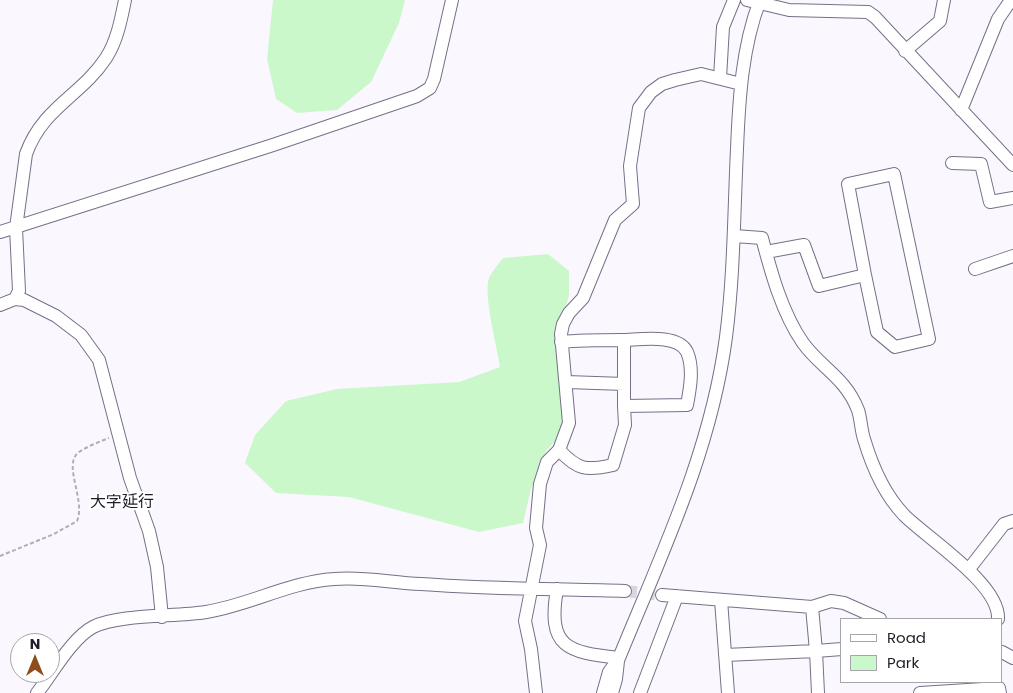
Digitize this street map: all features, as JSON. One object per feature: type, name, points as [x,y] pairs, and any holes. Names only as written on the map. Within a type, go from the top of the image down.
[{"type":"street","points":[[14,299],[19,292],[16,228],[26,154],[30,142],[47,116],[94,73],[107,56],[116,36],[125,0]]},
{"type":"street","points":[[0,232],[283,142],[417,96],[430,88],[434,79],[452,0]]},
{"type":"street","points":[[720,78],[723,27],[734,0]]},
{"type":"street","points":[[905,50],[940,21],[944,0]]},
{"type":"street","points":[[961,110],[998,19],[1011,0]]},
{"type":"street","points":[[602,693],[609,672],[619,658],[687,494],[702,450],[724,347],[734,236],[741,84],[755,1],[788,10],[868,12],[876,17],[1013,165]]},
{"type":"street","points":[[536,693],[531,649],[525,621],[540,545],[536,528],[540,484],[547,462],[559,450],[568,423],[567,382],[561,342],[563,324],[583,298],[615,220],[633,204],[630,166],[639,108],[644,100],[662,84],[701,74],[741,84]]},
{"type":"street","points":[[952,163],[981,164],[990,202],[1013,198]]},
{"type":"street","points":[[894,174],[929,339],[895,347],[877,332],[864,274],[848,184],[894,174]]},
{"type":"street","points":[[734,236],[762,238],[780,293],[802,342],[812,354],[840,379],[858,410],[864,440],[884,488],[915,525],[968,569],[995,604],[998,618]]},
{"type":"street","points":[[766,252],[804,245],[819,286],[864,274]]},
{"type":"street","points":[[975,270],[992,259],[1013,256]]},
{"type":"street","points":[[0,305],[14,299],[24,300],[56,316],[72,327],[91,346],[104,370],[130,478],[149,532],[157,567],[162,617]]},
{"type":"street","points":[[561,342],[592,339],[666,339],[683,348],[687,353],[691,384],[687,405],[624,406]]},
{"type":"street","points":[[559,450],[573,464],[584,467],[597,468],[613,464],[624,426],[624,340]]},
{"type":"street","points":[[567,382],[624,384]]},
{"type":"street","points":[[968,569],[1004,524],[1013,521]]},
{"type":"street","points":[[37,693],[72,647],[92,628],[124,620],[209,611],[286,587],[336,578],[421,584],[625,591]]},
{"type":"street","points":[[557,589],[554,619],[556,631],[561,640],[571,649],[586,654],[619,658]]},
{"type":"street","points":[[662,595],[812,607],[831,601],[844,603],[878,618]]},
{"type":"street","points":[[640,693],[676,596]]},
{"type":"street","points":[[720,600],[728,693]]},
{"type":"street","points":[[812,607],[818,693]]},
{"type":"street","points":[[725,655],[840,649]]},
{"type":"street","points":[[612,693],[619,658]]},
{"type":"street","points":[[920,693],[952,686],[999,687]]},
{"type":"path","points":[[0,556],[54,534],[77,521],[80,504],[74,475],[74,458],[78,452],[119,433]]},
{"type":"green space","points":[[273,0],[405,0],[399,23],[371,82],[337,110],[297,113],[276,99],[267,59]]},
{"type":"green space","points":[[548,254],[569,271],[569,296],[557,337],[565,430],[546,451],[531,489],[523,523],[479,532],[349,497],[276,493],[245,463],[255,435],[286,401],[337,389],[459,382],[500,367],[489,308],[489,278],[503,258]]},
{"type":"tunnel","points":[[625,591],[662,595]]},
{"type":"district","name":"大字延行","points":[[122,503]]}]
